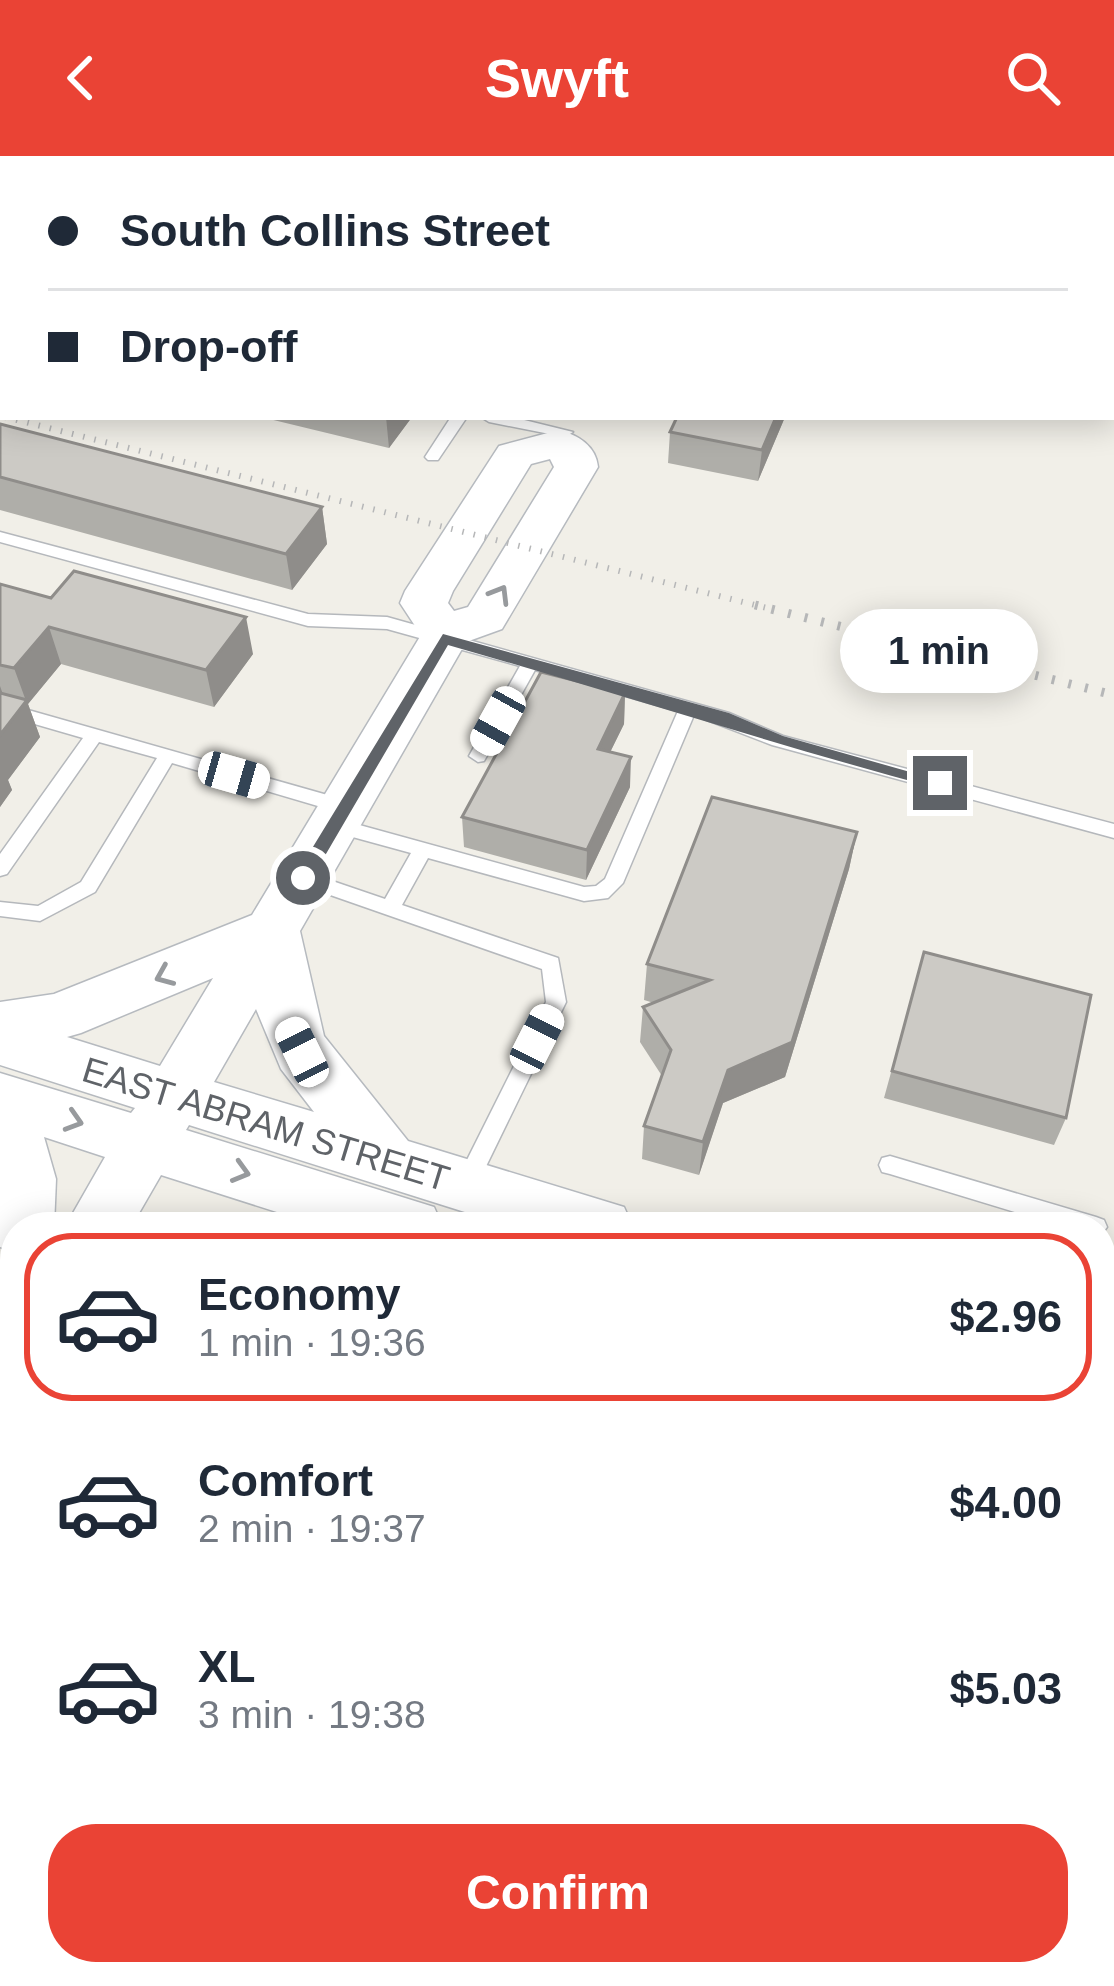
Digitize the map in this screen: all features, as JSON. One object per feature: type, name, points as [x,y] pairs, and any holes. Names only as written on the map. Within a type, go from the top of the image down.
[{"type":"main road","points":[[106,1212],[446,635],[485,618],[576,467],[567,430],[515,455],[424,603],[446,635]]},
{"type":"main road","points":[[0,1026],[60,1016],[272,930]]},
{"type":"main road","points":[[272,930],[287,1021],[302,1052],[389,1163]]},
{"type":"main road","name":"EAST ABRAM STREET","points":[[0,1041],[160,1120],[369,1212]]},
{"type":"main road","points":[[1,1098],[25,1179],[23,1212]]},
{"type":"main road","name":"EAST ABRAM STREET","points":[[1,1098],[160,1120],[389,1163],[486,1204],[526,1212]]},
{"type":"main road","points":[[301,1212],[336,1200]]},
{"type":"lane","points":[[433,457],[457,420]]},
{"type":"lane","points":[[507,420],[567,430]]},
{"type":"lane","points":[[0,537],[308,620],[372,620],[446,635],[778,740],[1114,831]]},
{"type":"lane","points":[[478,756],[530,663]]},
{"type":"lane","points":[[0,708],[168,755],[423,849],[584,894],[601,893],[613,883],[688,708]]},
{"type":"lane","points":[[0,869],[95,734]]},
{"type":"lane","points":[[0,909],[40,914],[88,887],[168,755]]},
{"type":"lane","points":[[389,910],[423,849]]},
{"type":"lane","points":[[303,878],[551,964],[556,1002],[486,1204]]},
{"type":"lane","points":[[890,1165],[1046,1212]]},
{"type":"building","points":[[676,420],[775,420],[762,450],[670,432]]},
{"type":"building","points":[[0,424],[322,507],[286,554],[0,477]]},
{"type":"building","points":[[74,571],[246,617],[206,670],[49,627],[14,668],[0,665],[0,584],[51,598]]},
{"type":"building","points":[[541,672],[625,693],[598,749],[631,757],[587,850],[462,817]]},
{"type":"building","points":[[0,693],[27,700],[0,735]]},
{"type":"building","points":[[712,797],[857,832],[792,1042],[728,1070],[703,1142],[644,1126],[671,1050],[643,1007],[710,980],[647,964]]},
{"type":"building","points":[[924,952],[1091,995],[1066,1118],[892,1071]]},
{"type":"railway","points":[[17,420],[767,608]]},
{"type":"railway","points":[[755,605],[1114,695]]},
{"type":"route","points":[[303,878],[443,639],[723,717],[778,740],[940,783]]}]
